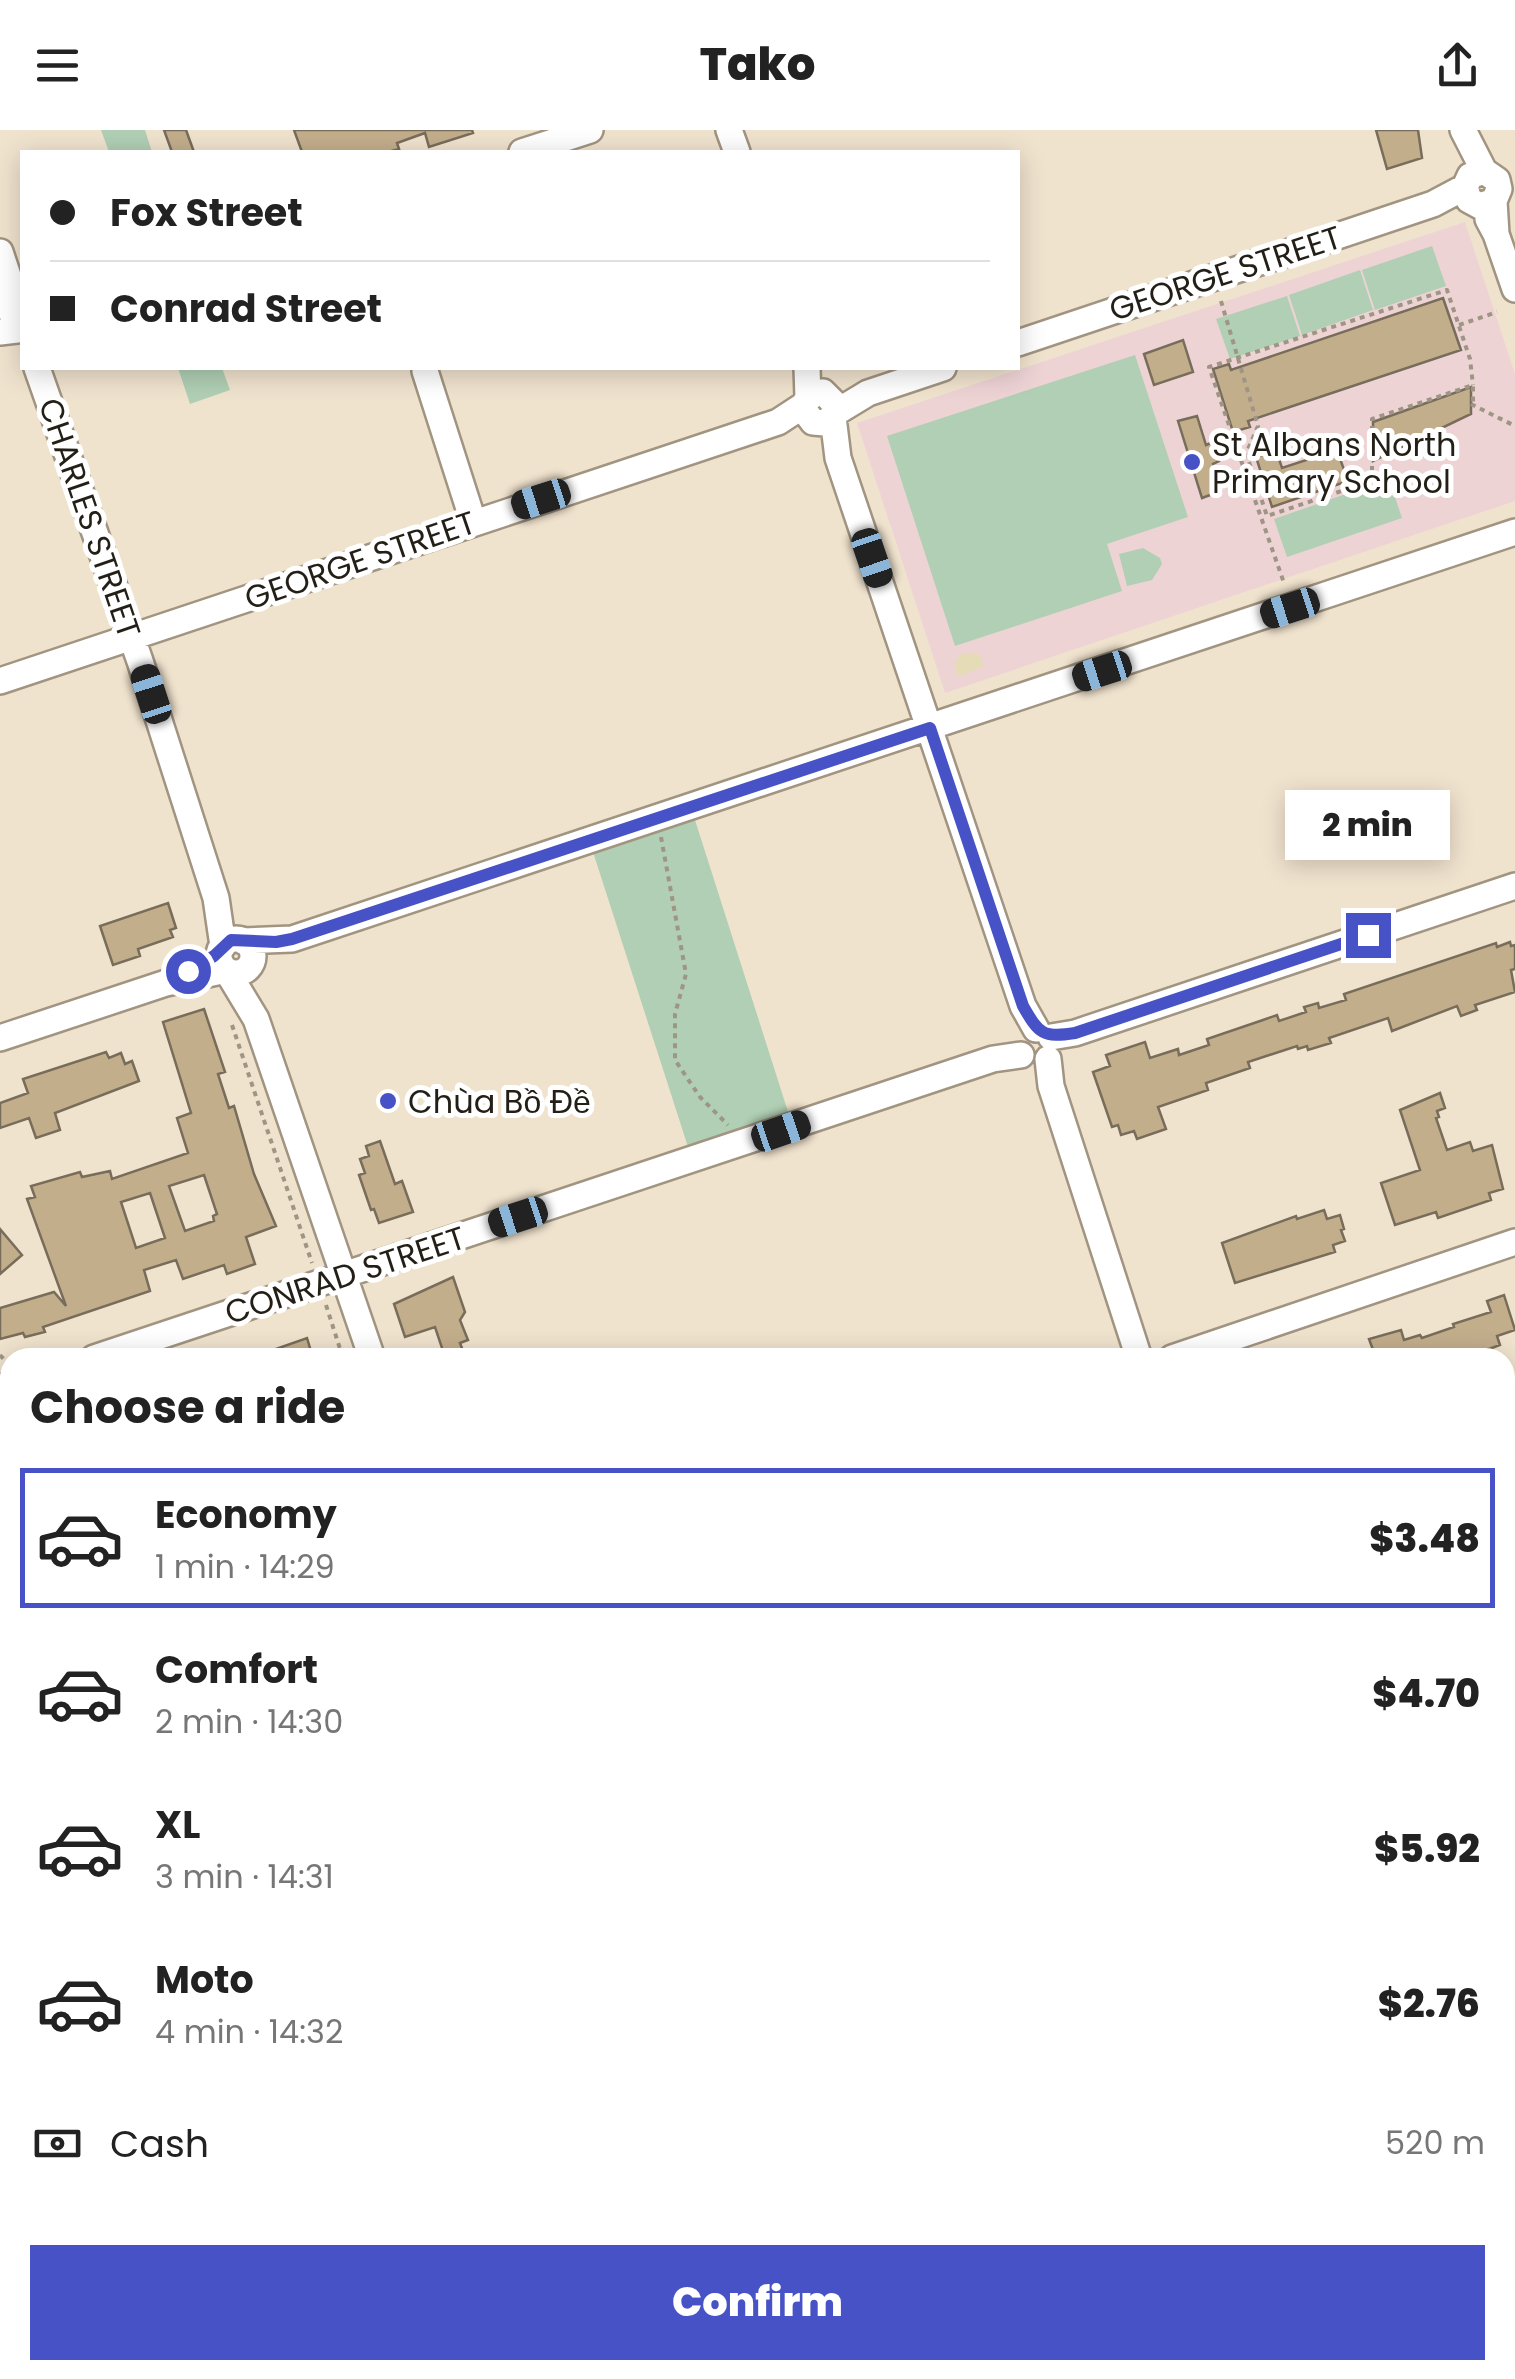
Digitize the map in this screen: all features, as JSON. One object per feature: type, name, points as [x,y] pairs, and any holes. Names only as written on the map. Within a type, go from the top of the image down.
[{"type":"street","points":[[528,150],[590,130]]},
{"type":"street","points":[[1464,135],[1488,186],[1496,234],[1515,289]]},
{"type":"street","name":"GEORGE STREET","points":[[1020,342],[1488,186]]},
{"type":"street","points":[[4,264],[15,322]]},
{"type":"street","name":"CHARLES STREET","points":[[38,370],[132,637],[235,956],[369,1348]]},
{"type":"street","points":[[424,370],[473,521]]},
{"type":"street","points":[[809,370],[1023,1006],[1041,1045],[1136,1348]]},
{"type":"street","name":"GEORGE STREET","points":[[0,681],[937,370]]},
{"type":"street","points":[[0,1038],[235,956],[1515,532]]},
{"type":"street","name":"CONRAD STREET","points":[[124,1348],[1515,886]]},
{"type":"street","points":[[1202,1348],[1515,1242]]},
{"type":"path","points":[[1402,470],[1267,516],[1208,366],[1447,290],[1470,358],[1472,404],[1515,426]]},
{"type":"path","points":[[1220,301],[1258,426],[1246,462],[1284,583]]},
{"type":"path","points":[[1459,325],[1496,312]]},
{"type":"path","points":[[1372,480],[1372,419],[1473,385]]},
{"type":"path","points":[[658,818],[686,974],[675,1014],[676,1060],[700,1097],[746,1142]]},
{"type":"path","points":[[228,1010],[340,1348]]},
{"type":"shaded area","name":"St Albans North Primary School","points":[[1465,222],[1515,374],[1515,501],[945,693],[857,423]]},
{"type":"green space","points":[[101,130],[145,130],[151,150],[108,150]]},
{"type":"green space","points":[[1432,246],[1446,286],[1375,310],[1362,270]]},
{"type":"green space","points":[[1360,270],[1373,310],[1302,335],[1289,295]]},
{"type":"green space","points":[[1287,296],[1300,336],[1230,359],[1216,319]]},
{"type":"green space","points":[[1135,355],[1188,517],[1107,544],[1122,591],[955,646],[887,436]]},
{"type":"green space","points":[[179,370],[223,370],[230,390],[190,404]]},
{"type":"green space","points":[[1389,479],[1402,518],[1287,557],[1274,519]]},
{"type":"green space","points":[[1143,548],[1160,558],[1162,564],[1152,580],[1127,586],[1119,554]]},
{"type":"green space","points":[[695,820],[790,1118],[689,1150],[593,852]]},
{"type":"sand","points":[[979,653],[984,666],[960,676],[956,673],[954,661],[963,654]]},
{"type":"building","points":[[164,130],[186,130],[193,150],[171,150]]},
{"type":"building","points":[[294,130],[473,133],[429,147],[425,133],[397,143],[399,149],[395,150],[301,150]]},
{"type":"building","points":[[1376,130],[1418,130],[1422,158],[1387,169]]},
{"type":"building","points":[[1443,298],[1461,350],[1248,421],[1250,427],[1233,432],[1213,369],[1229,364],[1231,370]]},
{"type":"building","points":[[1183,340],[1193,372],[1154,385],[1144,354]]},
{"type":"building","points":[[1471,387],[1471,414],[1373,461],[1373,422]]},
{"type":"building","points":[[1197,416],[1206,445],[1213,442],[1219,461],[1213,464],[1221,491],[1202,498],[1178,421]]},
{"type":"building","points":[[1276,450],[1282,468],[1337,450],[1348,481],[1272,507],[1256,457]]},
{"type":"building","points":[[168,903],[176,928],[170,930],[173,937],[138,949],[140,956],[113,965],[100,926]]},
{"type":"building","points":[[1510,942],[1515,945],[1515,969],[1511,970],[1515,992],[1475,1005],[1477,1010],[1461,1016],[1457,1006],[1392,1031],[1388,1018],[1329,1038],[1331,1043],[1308,1050],[1307,1046],[1297,1046],[1248,1062],[1250,1068],[1206,1083],[1208,1090],[1158,1107],[1166,1129],[1137,1139],[1134,1131],[1121,1135],[1118,1125],[1112,1127],[1093,1072],[1110,1066],[1106,1055],[1145,1042],[1150,1058],[1178,1049],[1179,1055],[1209,1045],[1207,1039],[1277,1015],[1279,1021],[1306,1012],[1304,1007],[1318,1003],[1319,1008],[1346,1000],[1344,994],[1496,943],[1497,947]]},
{"type":"building","points":[[204,1009],[225,1072],[218,1074],[229,1108],[234,1106],[254,1174],[276,1226],[246,1237],[255,1264],[227,1274],[224,1265],[183,1279],[176,1260],[144,1270],[150,1291],[43,1327],[45,1332],[0,1339],[0,1308],[54,1292],[66,1306],[27,1199],[35,1197],[31,1186],[80,1172],[82,1177],[110,1171],[112,1179],[188,1153],[177,1118],[191,1113],[163,1022]],"holes":[[[204,1175],[217,1214],[214,1221],[185,1231],[169,1186]],[[150,1193],[165,1238],[136,1248],[121,1202]]]},
{"type":"building","points":[[106,1052],[109,1058],[121,1053],[125,1064],[132,1061],[139,1081],[55,1113],[60,1130],[36,1138],[29,1118],[0,1128],[0,1103],[28,1093],[23,1079]]},
{"type":"building","points":[[1440,1093],[1445,1108],[1437,1111],[1436,1118],[1447,1150],[1470,1142],[1473,1151],[1492,1145],[1503,1189],[1489,1193],[1491,1200],[1438,1218],[1436,1212],[1395,1225],[1381,1183],[1420,1170],[1400,1110]]},
{"type":"building","points":[[380,1141],[395,1184],[402,1181],[413,1212],[379,1223],[359,1175],[365,1173],[360,1159],[369,1156],[366,1146]]},
{"type":"building","points":[[1324,1210],[1327,1219],[1340,1215],[1344,1229],[1341,1230],[1345,1241],[1333,1245],[1335,1252],[1235,1283],[1222,1243]]},
{"type":"building","points":[[0,1229],[22,1255],[0,1274]]},
{"type":"building","points":[[453,1277],[465,1312],[460,1320],[468,1340],[460,1343],[462,1348],[442,1348],[435,1327],[405,1337],[394,1304]]},
{"type":"building","points":[[1504,1295],[1515,1330],[1497,1336],[1500,1345],[1492,1348],[1372,1348],[1369,1339],[1401,1330],[1404,1340],[1420,1335],[1422,1338],[1491,1312],[1487,1301]]},
{"type":"building","points":[[307,1338],[310,1348],[279,1348]]},
{"type":"place","name":"St Albans North Primary School","points":[[1192,462]]},
{"type":"place","name":"Chùa Bồ Đề","points":[[388,1101]]},
{"type":"route","points":[[188,971],[214,956],[231,940],[292,939],[930,728],[1023,1006],[1036,1029],[1050,1037],[1075,1033],[1368,935]]}]
